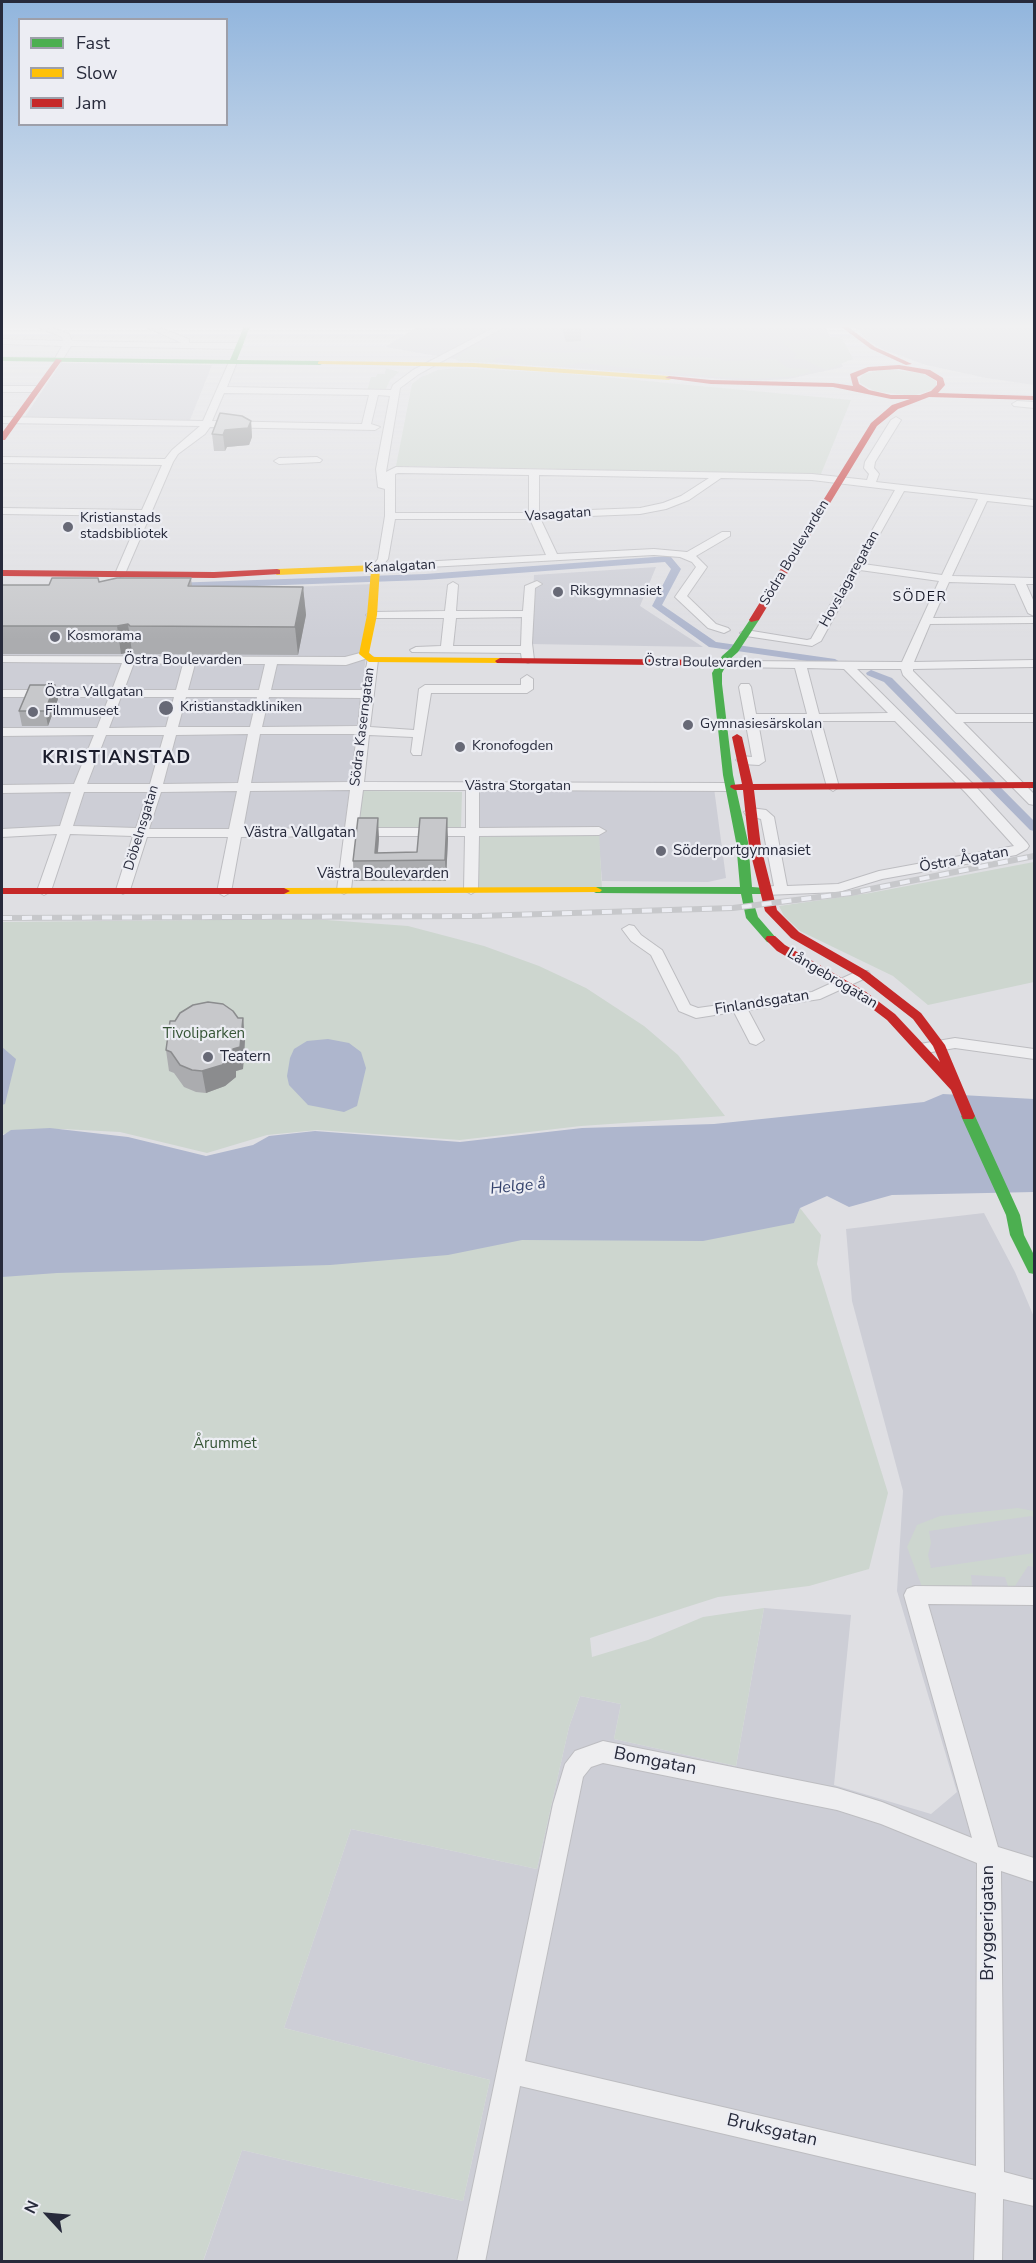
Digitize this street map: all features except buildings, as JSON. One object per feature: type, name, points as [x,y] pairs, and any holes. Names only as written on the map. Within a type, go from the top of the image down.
[{"type":"main road","name":"Södra Boulevarden","points":[[746,891],[742,842],[730,787],[717,673],[736,650],[871,430]]},
{"type":"main road","name":"Kanalgatan","points":[[2,573],[375,576]]},
{"type":"main road","name":"Södra Kaserngatan","points":[[368,658],[375,576]]},
{"type":"main road","name":"Södra Boulevarden","points":[[736,650],[730,674],[730,697],[765,891]]},
{"type":"main road","name":"Östra Boulevarden","points":[[368,658],[736,650]]},
{"type":"main road","name":"Västra Storgatan","points":[[730,787],[1035,785]]},
{"type":"main road","points":[[701,890],[748,907]]},
{"type":"main road","name":"Västra Boulevarden","points":[[2,891],[765,891]]},
{"type":"main road","name":"Långebrogatan","points":[[746,891],[748,907],[759,928],[781,948],[843,984],[891,1017],[923,1049],[956,1090]]},
{"type":"main road","name":"Långebrogatan","points":[[765,891],[768,905],[775,917],[795,935],[863,974],[904,1004],[939,1045],[956,1090],[1011,1211],[1017,1235],[1035,1269]]},
{"type":"main road","name":"Långebrogatan","points":[[1011,1211],[1034,1239]]},
{"type":"street","points":[[120,574],[168,462],[175,452],[195,438],[202,430]]},
{"type":"street","name":"Södra Kaserngatan","points":[[375,576],[384,492],[381,470],[388,430]]},
{"type":"street","points":[[871,483],[874,474],[869,468],[870,462],[886,430]]},
{"type":"street","points":[[2,460],[168,462]]},
{"type":"street","points":[[279,461],[317,460]]},
{"type":"street","name":"Södra Kaserngatan","points":[[375,576],[383,559],[390,516],[390,473],[396,470],[534,474]]},
{"type":"street","points":[[553,558],[534,516],[534,474],[839,479],[1035,504]]},
{"type":"street","name":"Vasagatan","points":[[390,516],[534,516],[640,511],[666,506],[685,498],[717,477]]},
{"type":"street","name":"Hovslagaregatan","points":[[736,650],[812,643],[901,487]]},
{"type":"street","points":[[984,497],[926,621],[907,665],[907,672],[1013,785],[1035,801]]},
{"type":"street","points":[[2,511],[146,513]]},
{"type":"street","points":[[724,630],[712,626],[681,597],[702,567],[689,556],[726,534]]},
{"type":"street","name":"Kanalgatan","points":[[375,576],[553,558],[654,552],[689,556]]},
{"type":"street","points":[[857,566],[946,579],[1035,581]]},
{"type":"street","points":[[1019,581],[1035,613]]},
{"type":"street","points":[[416,650],[447,649],[528,655],[530,586],[537,584]]},
{"type":"street","points":[[447,649],[453,585]]},
{"type":"street","points":[[372,615],[451,619],[528,614]]},
{"type":"street","points":[[926,621],[1035,620]]},
{"type":"street","name":"Östra Boulevarden","points":[[736,650],[800,664],[847,666],[1035,664]]},
{"type":"street","name":"Södra Kaserngatan","points":[[344,890],[367,694],[368,658]]},
{"type":"street","name":"Östra Boulevarden","points":[[2,659],[346,661],[368,658]]},
{"type":"street","points":[[44,891],[79,789],[129,661]]},
{"type":"street","name":"Döbelnsgatan","points":[[123,890],[190,661]]},
{"type":"street","points":[[224,892],[255,730],[272,661]]},
{"type":"street","points":[[800,664],[833,787]]},
{"type":"street","name":"Östra Ågatan","points":[[765,891],[838,888],[879,875],[1016,850],[1022,846],[972,786],[847,666]]},
{"type":"street","points":[[417,752],[425,689],[527,688],[528,680]]},
{"type":"street","points":[[742,760],[761,766],[745,687]]},
{"type":"street","name":"Östra Vallgatan","points":[[2,693],[367,694]]},
{"type":"street","points":[[751,718],[898,717]]},
{"type":"street","points":[[951,718],[1035,718]]},
{"type":"street","points":[[2,732],[255,730],[419,734]]},
{"type":"street","name":"Västra Storgatan","points":[[2,789],[355,786],[730,787]]},
{"type":"street","points":[[471,890],[473,787]]},
{"type":"street","points":[[751,812],[764,814],[768,820],[781,889]]},
{"type":"street","name":"Västra Vallgatan","points":[[2,833],[64,830],[151,833],[599,831]]},
{"type":"street","name":"Finlandsgatan","points":[[629,929],[636,938],[654,950],[661,959],[684,1008],[696,1013],[815,996],[863,974]]},
{"type":"street","points":[[739,1008],[756,1040]]},
{"type":"street","points":[[923,1049],[955,1043],[1035,1054]]},
{"type":"street","name":"Bryggerigatan","points":[[988,2262],[990,2182],[989,1856],[915,1595],[1035,1596]]},
{"type":"street","name":"Bomgatan","points":[[471,2262],[565,1804],[573,1772],[583,1759],[603,1752],[827,1797],[882,1813],[989,1856],[1035,1870]]},
{"type":"street","name":"Bruksgatan","points":[[509,2070],[1035,2193]]},
{"type":"shaded area","points":[[656,567],[640,606],[703,647],[530,644],[534,575]]},
{"type":"shaded area","points":[[375,584],[344,832],[2,833],[2,612],[141,592]]},
{"type":"shaded area","name":"Söderportgymnasiet","points":[[714,788],[726,878],[708,882],[602,881],[598,831],[478,831],[480,790]]},
{"type":"shaded area","points":[[984,1213],[1015,1272],[1034,1317],[1034,2261],[203,2262],[242,2150],[463,2201],[490,2080],[284,2028],[351,1829],[537,1869],[569,1727],[580,1696],[621,1704],[614,1739],[736,1766],[764,1608],[851,1615],[834,1785],[931,1814],[957,1792],[897,1591],[903,1491],[852,1301],[846,1229]]},
{"type":"green space","points":[[403,430],[839,430],[821,474],[396,466]]},
{"type":"green space","points":[[363,791],[462,792],[461,827],[358,827]]},
{"type":"green space","points":[[473,831],[599,831],[602,890],[471,890]]},
{"type":"green space","points":[[1034,862],[1034,982],[928,1005],[893,976],[800,931],[784,916],[779,906],[870,893]]},
{"type":"green space","name":"Tivoliparken","points":[[313,919],[408,926],[484,946],[539,966],[586,988],[644,1026],[678,1055],[725,1116],[581,1126],[460,1140],[317,1130],[267,1135],[207,1153],[120,1132],[62,1129],[2,1134],[2,922]]},
{"type":"green space","name":"Årummet","points":[[800,1208],[821,1235],[817,1264],[888,1493],[869,1569],[809,1586],[718,1597],[590,1638],[592,1657],[648,1640],[703,1617],[764,1608],[736,1766],[614,1739],[621,1704],[580,1696],[569,1727],[537,1869],[351,1829],[284,2028],[490,2080],[463,2201],[242,2150],[203,2261],[2,2262],[2,1219],[794,1223]]},
{"type":"green space","points":[[1018,1508],[1034,1511],[1034,1518],[1031,1516],[929,1531],[931,1543],[928,1555],[931,1568],[1034,1553],[1034,1567],[1028,1566],[1015,1586],[1008,1586],[1005,1577],[971,1575],[972,1586],[922,1587],[907,1547],[917,1525],[940,1516]]},
{"type":"water","points":[[328,1039],[349,1043],[361,1052],[366,1068],[357,1106],[344,1112],[308,1105],[289,1085],[287,1076],[294,1049],[307,1041]]},
{"type":"water","points":[[2,1047],[16,1059],[5,1104],[2,1105]]},
{"type":"water","name":"Helge å","points":[[943,1094],[1034,1099],[1034,1192],[892,1195],[849,1207],[827,1196],[800,1208],[794,1223],[703,1241],[522,1240],[448,1255],[330,1265],[57,1273],[2,1277],[2,1136],[11,1130],[50,1128],[128,1137],[206,1156],[253,1145],[269,1136],[315,1131],[460,1142],[582,1128],[714,1124],[924,1102]]},
{"type":"waterway","points":[[172,586],[425,577],[668,559],[676,569],[657,606],[713,645],[835,662]]},
{"type":"waterway","points":[[871,673],[888,680],[1034,827]]},
{"type":"railway","points":[[2,918],[478,916],[733,908],[851,893],[1034,856]]},
{"type":"traffic: fast","points":[[754,620],[735,650],[725,658],[717,673],[717,684],[728,775],[742,842],[747,901],[752,918],[771,939]]},
{"type":"traffic: fast","points":[[596,890],[765,891]]},
{"type":"traffic: fast","points":[[968,1116],[1013,1215],[1017,1235],[1034,1269]]},
{"type":"traffic: slow","points":[[277,572],[376,568],[372,615],[364,654],[372,660],[500,661]]},
{"type":"traffic: slow","points":[[284,891],[596,890]]},
{"type":"traffic: jam","points":[[2,438],[8,430]]},
{"type":"traffic: jam","points":[[754,620],[871,430]]},
{"type":"traffic: jam","points":[[2,573],[214,575],[277,572]]},
{"type":"traffic: jam","points":[[500,661],[734,663]]},
{"type":"traffic: jam","points":[[737,737],[748,787],[755,847],[771,911],[795,935],[863,974],[917,1016],[939,1045],[968,1116]]},
{"type":"traffic: jam","points":[[735,787],[1034,785]]},
{"type":"traffic: jam","points":[[2,891],[284,891]]},
{"type":"traffic: jam","points":[[771,939],[781,948],[862,995],[891,1017],[955,1087]]},
{"type":"place","name":"Kristianstads stadsbibliotek","points":[[68,527]]},
{"type":"place","name":"Riksgymnasiet","points":[[558,592]]},
{"type":"place","name":"Kosmorama","points":[[55,637]]},
{"type":"place","name":"Kristianstadkliniken","points":[[166,708]]},
{"type":"place","name":"Filmmuseet","points":[[33,712]]},
{"type":"place","name":"Gymnasiesärskolan","points":[[688,725]]},
{"type":"place","name":"Kronofogden","points":[[460,747]]},
{"type":"place","name":"Söderportgymnasiet","points":[[661,851]]},
{"type":"place","name":"Teatern","points":[[208,1057]]},
{"type":"district","name":"SÖDER","points":[[920,598]]},
{"type":"district","name":"KRISTIANSTAD","points":[[117,759]]}]
